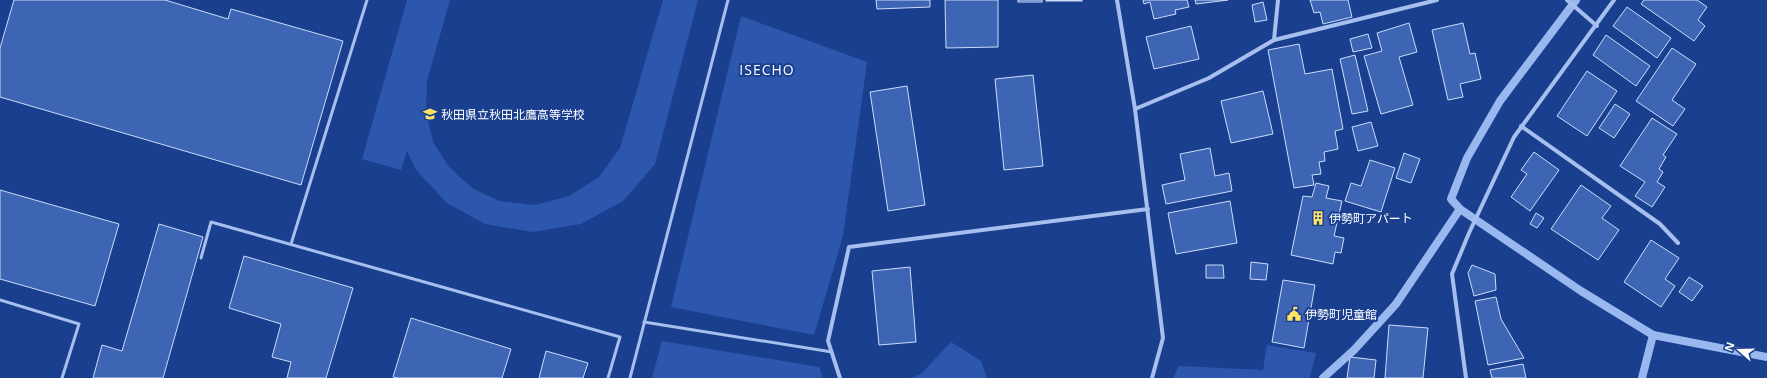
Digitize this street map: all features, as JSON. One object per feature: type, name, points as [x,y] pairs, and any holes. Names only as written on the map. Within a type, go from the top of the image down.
[{"type":"street","points":[[1117,0],[1136,109],[1163,338],[1152,378]]},
{"type":"street","points":[[1274,40],[1278,0]]},
{"type":"street","points":[[1136,109],[1209,78],[1274,40],[1437,0]]},
{"type":"street","points":[[1567,0],[1597,26]]},
{"type":"street","points":[[1466,378],[1452,274],[1468,233],[1482,207],[1514,137],[1597,26],[1614,0]]},
{"type":"street","points":[[1521,126],[1660,224],[1678,243]]},
{"type":"street","points":[[840,378],[828,340],[849,246],[1148,210]]},
{"type":"lane","points":[[291,244],[367,0]]},
{"type":"lane","points":[[630,378],[728,0]]},
{"type":"lane","points":[[201,258],[211,222],[620,337],[608,378]]},
{"type":"lane","points":[[0,300],[79,324],[62,378]]},
{"type":"lane","points":[[644,322],[832,352]]},
{"type":"shaded area","points":[[407,0],[450,0],[427,81],[426,112],[433,142],[449,167],[472,188],[499,201],[535,205],[569,196],[599,177],[620,148],[663,0],[698,0],[655,164],[623,201],[581,224],[533,232],[485,224],[447,203],[416,170],[407,151],[401,170],[362,159]]},
{"type":"shaded area","points":[[741,16],[867,62],[843,236],[814,335],[671,307]]},
{"type":"shaded area","points":[[662,341],[819,367],[823,378],[652,378]]},
{"type":"shaded area","points":[[951,342],[981,361],[987,378],[911,378],[921,374]]},
{"type":"shaded area","points":[[1267,345],[1316,353],[1310,378],[1173,378],[1179,366],[1263,370]]},
{"type":"building","points":[[14,0],[165,0],[228,19],[231,9],[343,41],[301,185],[0,97],[0,48]]},
{"type":"building","points":[[876,0],[930,0],[930,7],[877,9]]},
{"type":"building","points":[[945,0],[998,0],[998,47],[946,48]]},
{"type":"building","points":[[1018,0],[1042,0],[1042,2],[1018,2]]},
{"type":"building","points":[[1082,0],[1082,1],[1046,1]]},
{"type":"building","points":[[1143,0],[1187,0],[1189,7],[1175,10],[1176,14],[1154,19],[1150,2],[1144,4]]},
{"type":"building","points":[[1195,0],[1228,0],[1196,4]]},
{"type":"building","points":[[1310,0],[1348,0],[1352,17],[1323,24],[1320,12],[1314,13]]},
{"type":"building","points":[[1644,0],[1697,0],[1707,7],[1698,20],[1705,26],[1694,41],[1641,4]]},
{"type":"building","points":[[1263,2],[1267,20],[1255,22],[1252,5]]},
{"type":"building","points":[[1627,7],[1671,38],[1657,58],[1613,26]]},
{"type":"building","points":[[1409,23],[1417,52],[1399,57],[1413,105],[1381,114],[1364,56],[1382,51],[1377,33]]},
{"type":"building","points":[[1463,23],[1470,54],[1475,53],[1481,79],[1460,84],[1463,97],[1448,100],[1432,30]]},
{"type":"building","points":[[1191,26],[1199,59],[1154,69],[1146,37]]},
{"type":"building","points":[[1368,34],[1372,48],[1353,52],[1350,39]]},
{"type":"building","points":[[1606,35],[1650,66],[1636,86],[1593,55]]},
{"type":"building","points":[[1299,44],[1305,74],[1332,69],[1343,129],[1335,131],[1338,149],[1324,152],[1325,161],[1319,162],[1321,174],[1312,175],[1314,185],[1294,188],[1268,50]]},
{"type":"building","points":[[1672,48],[1696,64],[1672,100],[1685,109],[1673,126],[1636,101]]},
{"type":"building","points":[[1355,55],[1368,111],[1352,114],[1340,59]]},
{"type":"building","points":[[1587,71],[1617,91],[1587,136],[1557,116]]},
{"type":"building","points":[[1033,75],[1043,166],[1004,170],[995,79]]},
{"type":"building","points":[[907,86],[925,205],[888,211],[870,92]]},
{"type":"building","points":[[1263,91],[1273,134],[1231,143],[1221,101]]},
{"type":"building","points":[[1615,104],[1630,114],[1614,138],[1599,128]]},
{"type":"building","points":[[1652,118],[1677,134],[1663,155],[1666,157],[1659,169],[1663,172],[1657,182],[1665,187],[1652,207],[1635,196],[1645,182],[1620,166]]},
{"type":"building","points":[[1371,122],[1378,146],[1358,151],[1352,127]]},
{"type":"building","points":[[1210,148],[1215,176],[1229,173],[1232,191],[1166,204],[1162,185],[1185,180],[1180,154]]},
{"type":"building","points":[[1534,152],[1559,170],[1530,211],[1511,197],[1527,174],[1521,170]]},
{"type":"building","points":[[1404,153],[1420,159],[1411,183],[1396,178]]},
{"type":"building","points":[[1370,160],[1395,168],[1381,212],[1345,201],[1351,183],[1361,186]]},
{"type":"building","name":"伊勢町アパート","points":[[1316,183],[1329,186],[1326,198],[1342,201],[1334,236],[1344,238],[1341,253],[1335,252],[1333,264],[1291,255],[1303,196],[1312,197]]},
{"type":"building","points":[[1581,185],[1611,206],[1602,218],[1619,230],[1598,260],[1551,229]]},
{"type":"building","points":[[0,190],[119,224],[95,306],[0,279]]},
{"type":"building","points":[[1230,201],[1237,243],[1176,254],[1168,213]]},
{"type":"building","points":[[1536,213],[1544,218],[1537,228],[1530,224]]},
{"type":"building","points":[[159,224],[203,237],[163,378],[93,378],[102,345],[122,351]]},
{"type":"building","points":[[1651,240],[1679,258],[1665,279],[1675,286],[1661,307],[1624,282]]},
{"type":"building","points":[[244,256],[353,288],[326,378],[287,378],[291,362],[272,357],[281,324],[229,308]]},
{"type":"building","points":[[1251,262],[1268,264],[1266,280],[1250,279]]},
{"type":"building","points":[[1206,265],[1223,265],[1224,278],[1206,278]]},
{"type":"building","points":[[1472,265],[1495,274],[1496,290],[1474,296],[1468,273]]},
{"type":"building","points":[[910,267],[916,342],[879,345],[872,271]]},
{"type":"building","points":[[1689,277],[1703,286],[1692,301],[1679,292]]},
{"type":"building","name":"伊勢町児童館","points":[[1283,280],[1315,285],[1304,348],[1272,342]]},
{"type":"building","points":[[1496,297],[1501,319],[1524,358],[1488,365],[1475,301]]},
{"type":"building","points":[[411,318],[511,349],[502,378],[393,377]]},
{"type":"building","points":[[1389,325],[1428,328],[1423,378],[1385,378]]},
{"type":"building","points":[[546,351],[588,363],[583,378],[539,378]]},
{"type":"building","points":[[1350,357],[1376,360],[1374,378],[1347,378]]},
{"type":"building","points":[[1523,364],[1526,378],[1492,378],[1490,370]]},
{"type":"waterway","points":[[1576,0],[1500,101],[1467,158],[1451,199],[1460,209],[1581,291],[1653,335],[1767,357]]},
{"type":"waterway","points":[[1323,378],[1354,350],[1396,304],[1460,209]]},
{"type":"waterway","points":[[1642,378],[1653,335]]},
{"type":"place","name":"秋田県立秋田北鷹高等学校","points":[[430,114]]},
{"type":"place","name":"伊勢町アパート","points":[[1318,218]]},
{"type":"place","name":"伊勢町児童館","points":[[1294,314]]},
{"type":"district","name":"ISECHO","points":[[767,69]]}]
